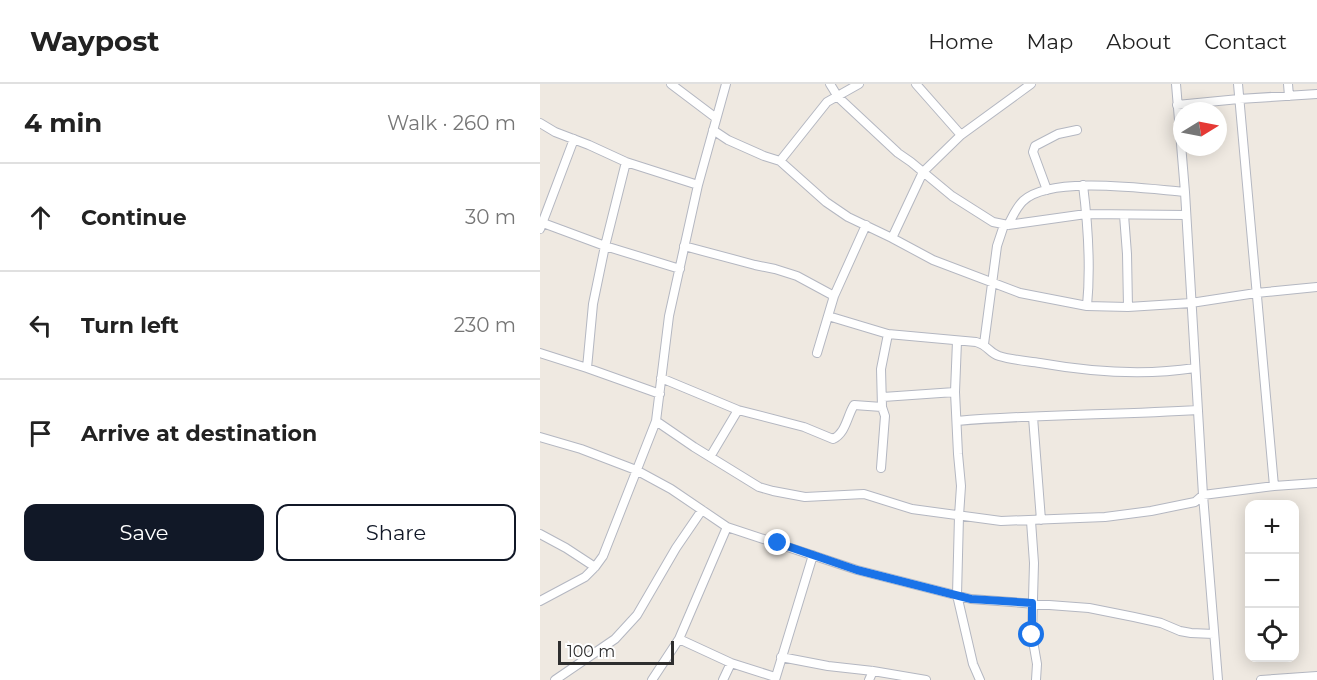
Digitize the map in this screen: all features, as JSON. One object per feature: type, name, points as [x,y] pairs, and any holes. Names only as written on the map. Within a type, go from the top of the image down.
[{"type":"street","points":[[671,84],[716,118]]},
{"type":"street","points":[[540,601],[585,578],[603,556],[656,421],[669,316],[698,184],[726,84]]},
{"type":"street","points":[[830,84],[838,97],[898,153],[952,196],[993,222],[1006,225],[1086,214],[1186,215]]},
{"type":"street","points":[[780,161],[827,102],[859,84]]},
{"type":"street","points":[[916,84],[961,135]]},
{"type":"street","points":[[892,238],[923,172],[961,135],[1031,84]]},
{"type":"street","points":[[1176,84],[1178,102]]},
{"type":"street","points":[[1238,84],[1274,486]]},
{"type":"street","points":[[1288,84],[1289,96]]},
{"type":"street","points":[[1208,102],[1317,94]]},
{"type":"street","points":[[540,123],[555,132],[626,162],[698,184]]},
{"type":"street","points":[[713,130],[728,140],[780,161],[826,202],[848,217],[933,260],[1020,293],[1087,306],[1128,307],[1191,303],[1317,287]]},
{"type":"street","points":[[1047,190],[1033,152],[1035,146],[1077,130]]},
{"type":"street","points":[[574,139],[542,226],[680,269]]},
{"type":"street","points":[[1182,156],[1203,495],[1218,680]]},
{"type":"street","points":[[587,368],[593,304],[626,162]]},
{"type":"street","points":[[984,344],[997,246],[1006,225],[1024,200],[1036,193],[1058,187],[1083,185],[1185,192]]},
{"type":"street","points":[[1083,185],[1090,266],[1087,306]]},
{"type":"street","points":[[1124,215],[1128,307]]},
{"type":"street","points":[[817,353],[834,296],[866,225]]},
{"type":"street","points":[[684,246],[797,276],[834,296]]},
{"type":"street","points":[[828,316],[888,334],[984,344],[998,356],[1078,369],[1134,373],[1196,368]]},
{"type":"street","points":[[882,468],[885,416],[882,406],[881,369],[888,334]]},
{"type":"street","points":[[957,341],[955,392],[961,486],[957,595],[980,680]]},
{"type":"street","points":[[540,353],[660,394]]},
{"type":"street","points":[[661,378],[738,410],[804,427],[833,439],[838,437],[842,431],[854,405],[882,406]]},
{"type":"street","points":[[883,397],[955,392]]},
{"type":"street","points":[[710,457],[738,410]]},
{"type":"street","points":[[957,421],[1011,416],[1133,414],[1198,410]]},
{"type":"street","points":[[1033,417],[1041,520]]},
{"type":"street","points":[[656,421],[759,487],[805,496],[864,494],[912,509],[1001,521],[1105,517],[1195,502],[1203,495],[1317,483]]},
{"type":"street","points":[[540,437],[581,449],[636,470],[670,489],[727,527],[857,570],[971,599],[1089,608],[1134,616],[1180,631],[1214,634]]},
{"type":"street","points":[[555,680],[615,639],[637,615],[676,548],[702,510]]},
{"type":"street","points":[[1031,520],[1034,563],[1032,635],[1037,664],[1036,680]]},
{"type":"street","points":[[652,680],[679,639],[727,527]]},
{"type":"street","points":[[540,534],[595,567]]},
{"type":"street","points":[[679,639],[731,663],[775,679],[813,555]]},
{"type":"street","points":[[781,657],[927,680]]},
{"type":"street","points":[[723,680],[731,663]]},
{"type":"street","points":[[869,680],[873,670]]},
{"type":"street","points":[[1261,680],[1317,676]]},
{"type":"route","points":[[778,543],[857,570],[971,599],[1032,603],[1032,635]]}]
